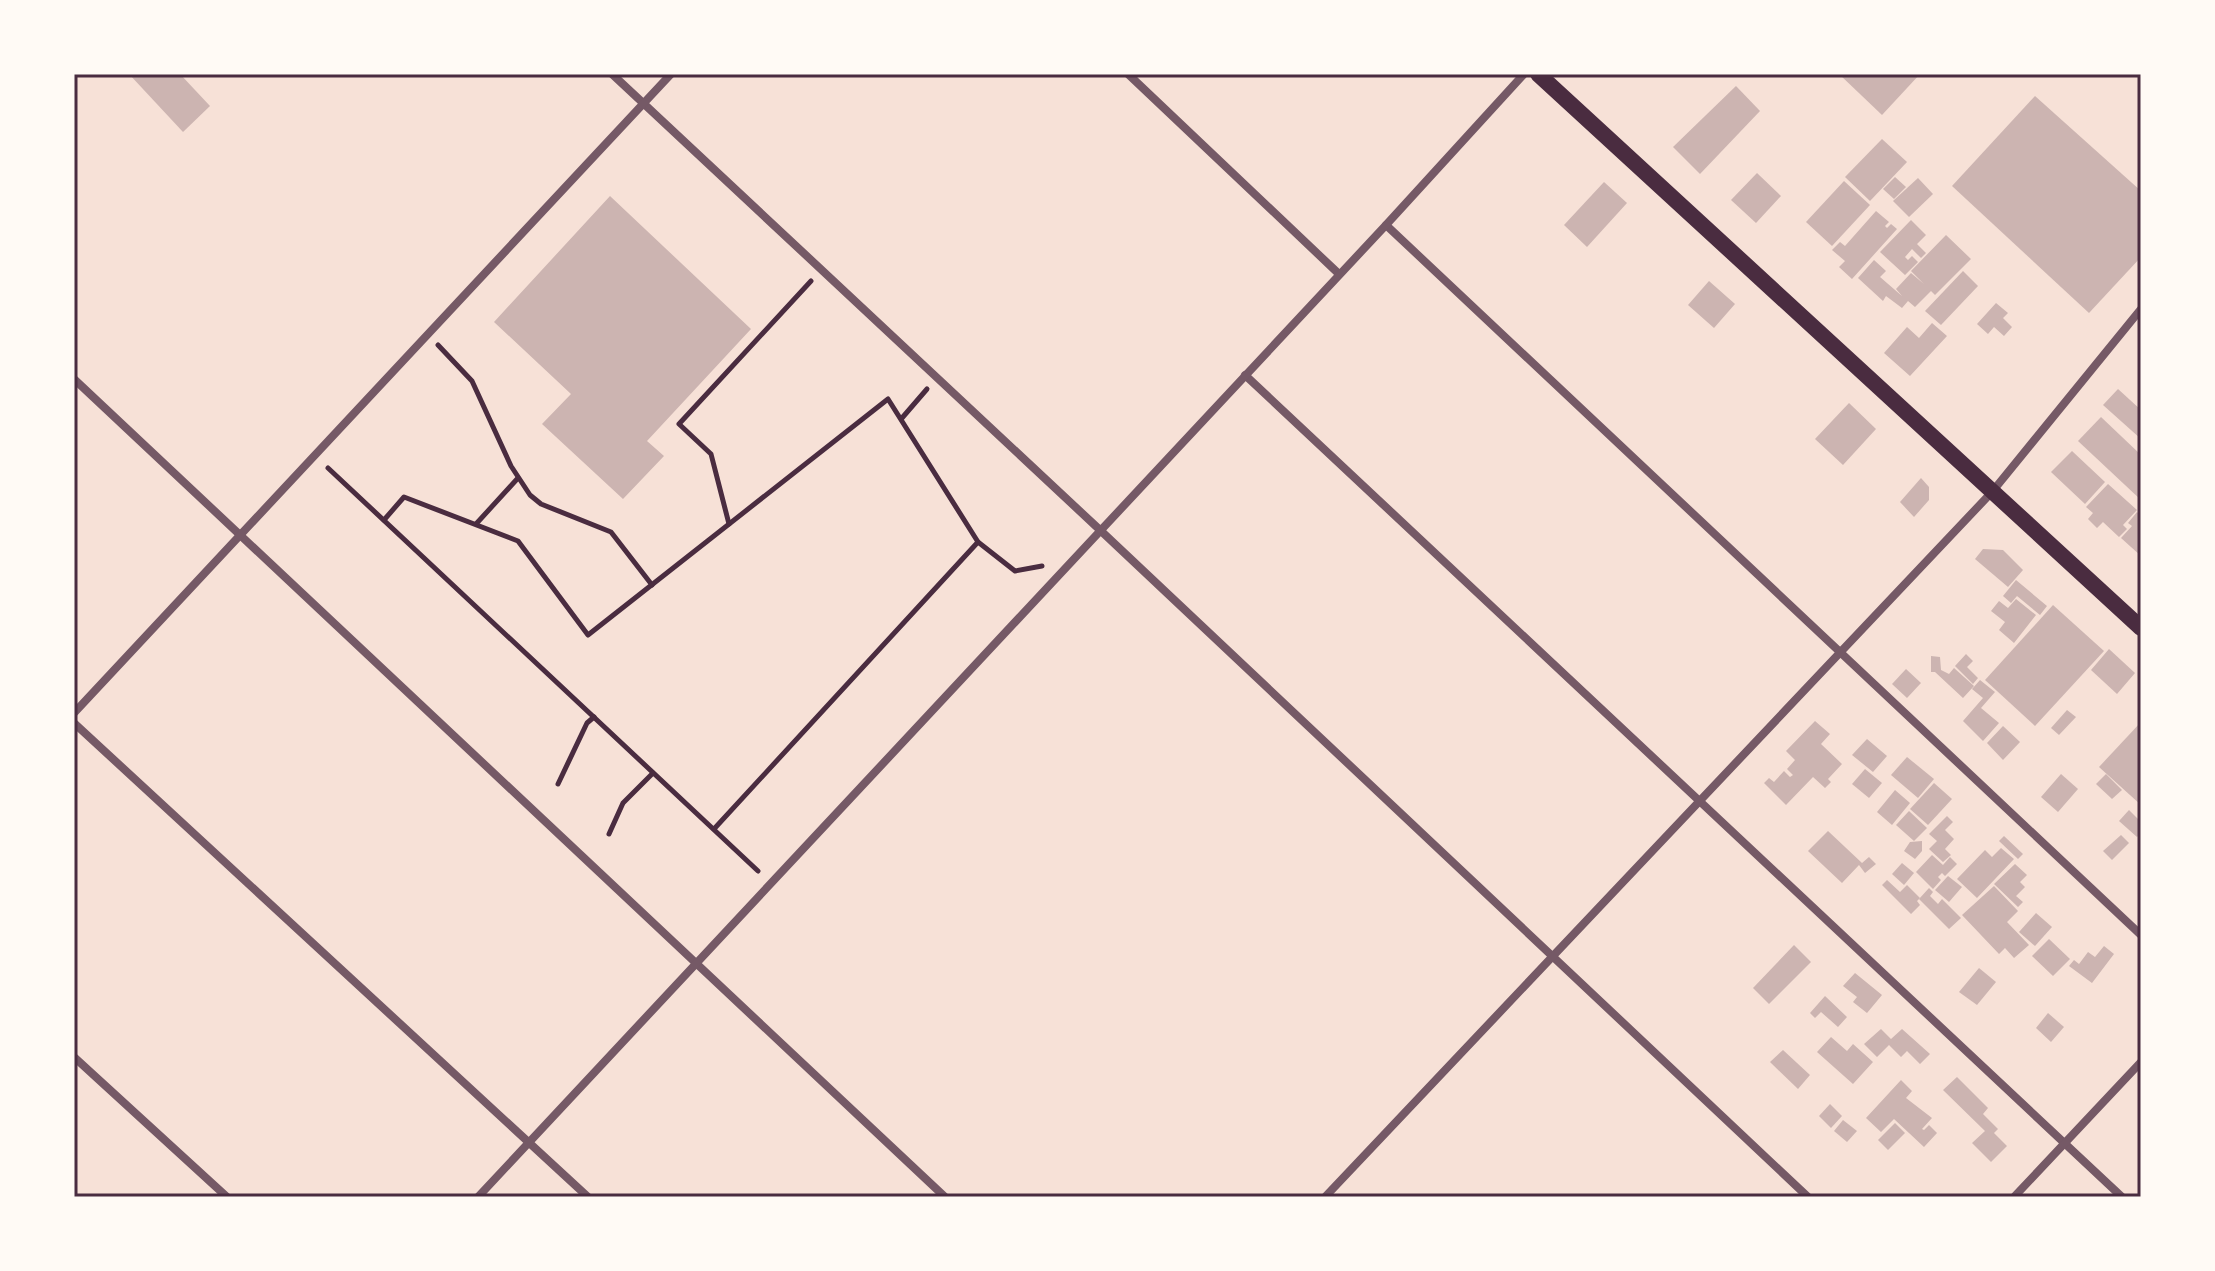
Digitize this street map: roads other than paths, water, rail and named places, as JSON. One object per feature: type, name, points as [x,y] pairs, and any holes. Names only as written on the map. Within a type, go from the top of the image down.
[{"type":"main road","points":[[1538,74],[2141,628]]},
{"type":"street","points":[[612,74],[1808,1197]]},
{"type":"street","points":[[74,713],[671,74]]},
{"type":"street","points":[[1128,74],[1339,274]]},
{"type":"street","points":[[478,1197],[1524,74]]},
{"type":"street","points":[[1386,225],[2141,935]]},
{"type":"street","points":[[1325,1197],[1992,492],[2141,309]]},
{"type":"street","points":[[1245,375],[2122,1197]]},
{"type":"street","points":[[74,379],[945,1197]]},
{"type":"street","points":[[74,723],[588,1197]]},
{"type":"street","points":[[74,1057],[227,1197]]},
{"type":"street","points":[[2014,1197],[2141,1062]]}]
